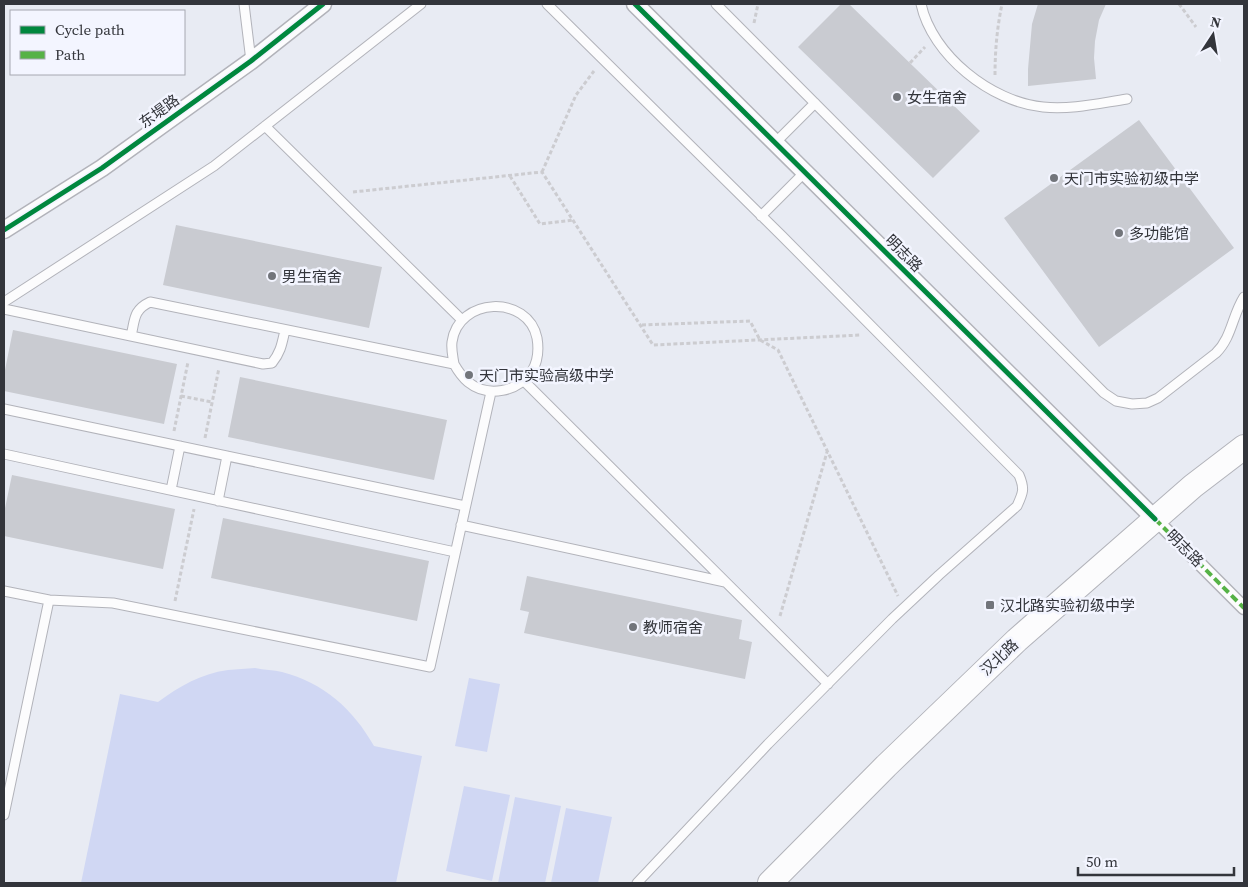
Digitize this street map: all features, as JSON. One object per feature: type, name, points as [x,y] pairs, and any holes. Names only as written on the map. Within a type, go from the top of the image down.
[{"type":"main road","name":"汉北路","points":[[770,883],[886,766],[1017,640],[1193,486],[1244,447]]},
{"type":"street","name":"东堤路","points":[[4,230],[102,168],[251,61],[323,4]]},
{"type":"street","name":"明志路","points":[[635,4],[1244,608]]},
{"type":"lane","points":[[244,4],[251,61]]},
{"type":"lane","points":[[4,302],[214,166],[421,4]]},
{"type":"lane","points":[[547,4],[1019,475],[1023,485],[1022,495],[1017,506],[904,608],[768,744],[637,883]]},
{"type":"lane","points":[[716,4],[1104,393],[1116,400],[1132,404],[1147,403],[1158,398],[1216,353],[1227,338],[1244,297]]},
{"type":"lane","points":[[920,4],[931,32],[948,56],[967,73],[1013,100],[1042,107],[1066,108],[1127,99]]},
{"type":"lane","points":[[775,143],[815,104]]},
{"type":"lane","points":[[265,126],[462,320]]},
{"type":"lane","points":[[761,216],[805,172]]},
{"type":"lane","points":[[131,336],[137,313],[141,306],[150,302],[454,364]]},
{"type":"lane","points":[[497,305],[521,314],[530,323],[536,334],[538,346],[537,359],[532,371],[524,381],[514,387],[503,391],[491,392],[479,389],[460,375],[454,364],[452,341],[456,330],[462,320],[472,312],[484,307],[497,305]]},
{"type":"lane","points":[[4,309],[263,364],[272,363],[278,356],[285,330]]},
{"type":"lane","points":[[524,381],[828,684]]},
{"type":"lane","points":[[4,590],[49,600],[113,603],[430,667],[491,392]]},
{"type":"lane","points":[[4,409],[465,506]]},
{"type":"lane","points":[[170,490],[176,445]]},
{"type":"lane","points":[[4,454],[455,552]]},
{"type":"lane","points":[[218,501],[227,456]]},
{"type":"lane","points":[[461,525],[726,582]]},
{"type":"lane","points":[[4,815],[49,600]]},
{"type":"path","points":[[995,91],[995,53],[1002,4]]},
{"type":"path","points":[[1179,4],[1196,26]]},
{"type":"path","points":[[910,63],[935,37]]},
{"type":"path","points":[[542,172],[576,95],[602,59]]},
{"type":"path","points":[[334,194],[542,172]]},
{"type":"path","points":[[542,172],[653,345],[879,334]]},
{"type":"path","points":[[510,176],[540,224],[573,220]]},
{"type":"path","points":[[641,325],[750,321],[760,340],[778,350],[904,608]]},
{"type":"path","points":[[176,445],[181,396],[191,349]]},
{"type":"path","points":[[203,451],[222,355]]},
{"type":"path","points":[[181,396],[213,402]]},
{"type":"path","points":[[775,631],[827,451]]},
{"type":"path","points":[[172,615],[196,496]]},
{"type":"shaded area","points":[[255,668],[279,671],[324,690],[357,720],[374,746],[422,756],[396,883],[81,883],[120,694],[158,702],[182,686],[208,674]]},
{"type":"shaded area","points":[[469,678],[500,684],[487,752],[455,746]]},
{"type":"shaded area","points":[[464,786],[510,795],[492,881],[446,871]]},
{"type":"shaded area","points":[[515,797],[561,806],[545,883],[498,883]]},
{"type":"shaded area","points":[[566,808],[612,817],[598,883],[551,883]]},
{"type":"building","name":"女生宿舍","points":[[841,4],[849,4],[980,131],[933,178],[798,47]]},
{"type":"building","points":[[1038,4],[1106,4],[1099,20],[1095,41],[1096,79],[1028,86],[1032,24]]},
{"type":"building","name":"多功能馆","points":[[1139,120],[1234,248],[1099,347],[1004,218]]},
{"type":"building","name":"男生宿舍","points":[[176,225],[382,267],[369,328],[163,285]]},
{"type":"building","points":[[13,330],[177,364],[164,424],[4,391],[4,375]]},
{"type":"building","points":[[240,377],[447,420],[434,480],[228,437]]},
{"type":"building","points":[[12,475],[175,509],[163,569],[4,536],[4,513]]},
{"type":"building","points":[[223,518],[429,561],[417,621],[211,578]]},
{"type":"building","name":"教师宿舍","points":[[527,576],[742,620],[739,639],[752,642],[745,679],[524,633],[529,612],[520,610]]},
{"type":"marked path","points":[[1155,519],[1244,608]]},
{"type":"cycle path","points":[[4,230],[102,168],[251,61],[323,4]]},
{"type":"cycle path","points":[[635,4],[1155,519]]},
{"type":"place","name":"女生宿舍","points":[[897,97]]},
{"type":"place","name":"天门市实验初级中学","points":[[1054,178]]},
{"type":"place","name":"多功能馆","points":[[1119,233]]},
{"type":"place","name":"男生宿舍","points":[[272,276]]},
{"type":"place","name":"天门市实验高级中学","points":[[469,375]]},
{"type":"place","name":"汉北路实验初级中学","points":[[990,605]]},
{"type":"place","name":"教师宿舍","points":[[633,627]]}]
